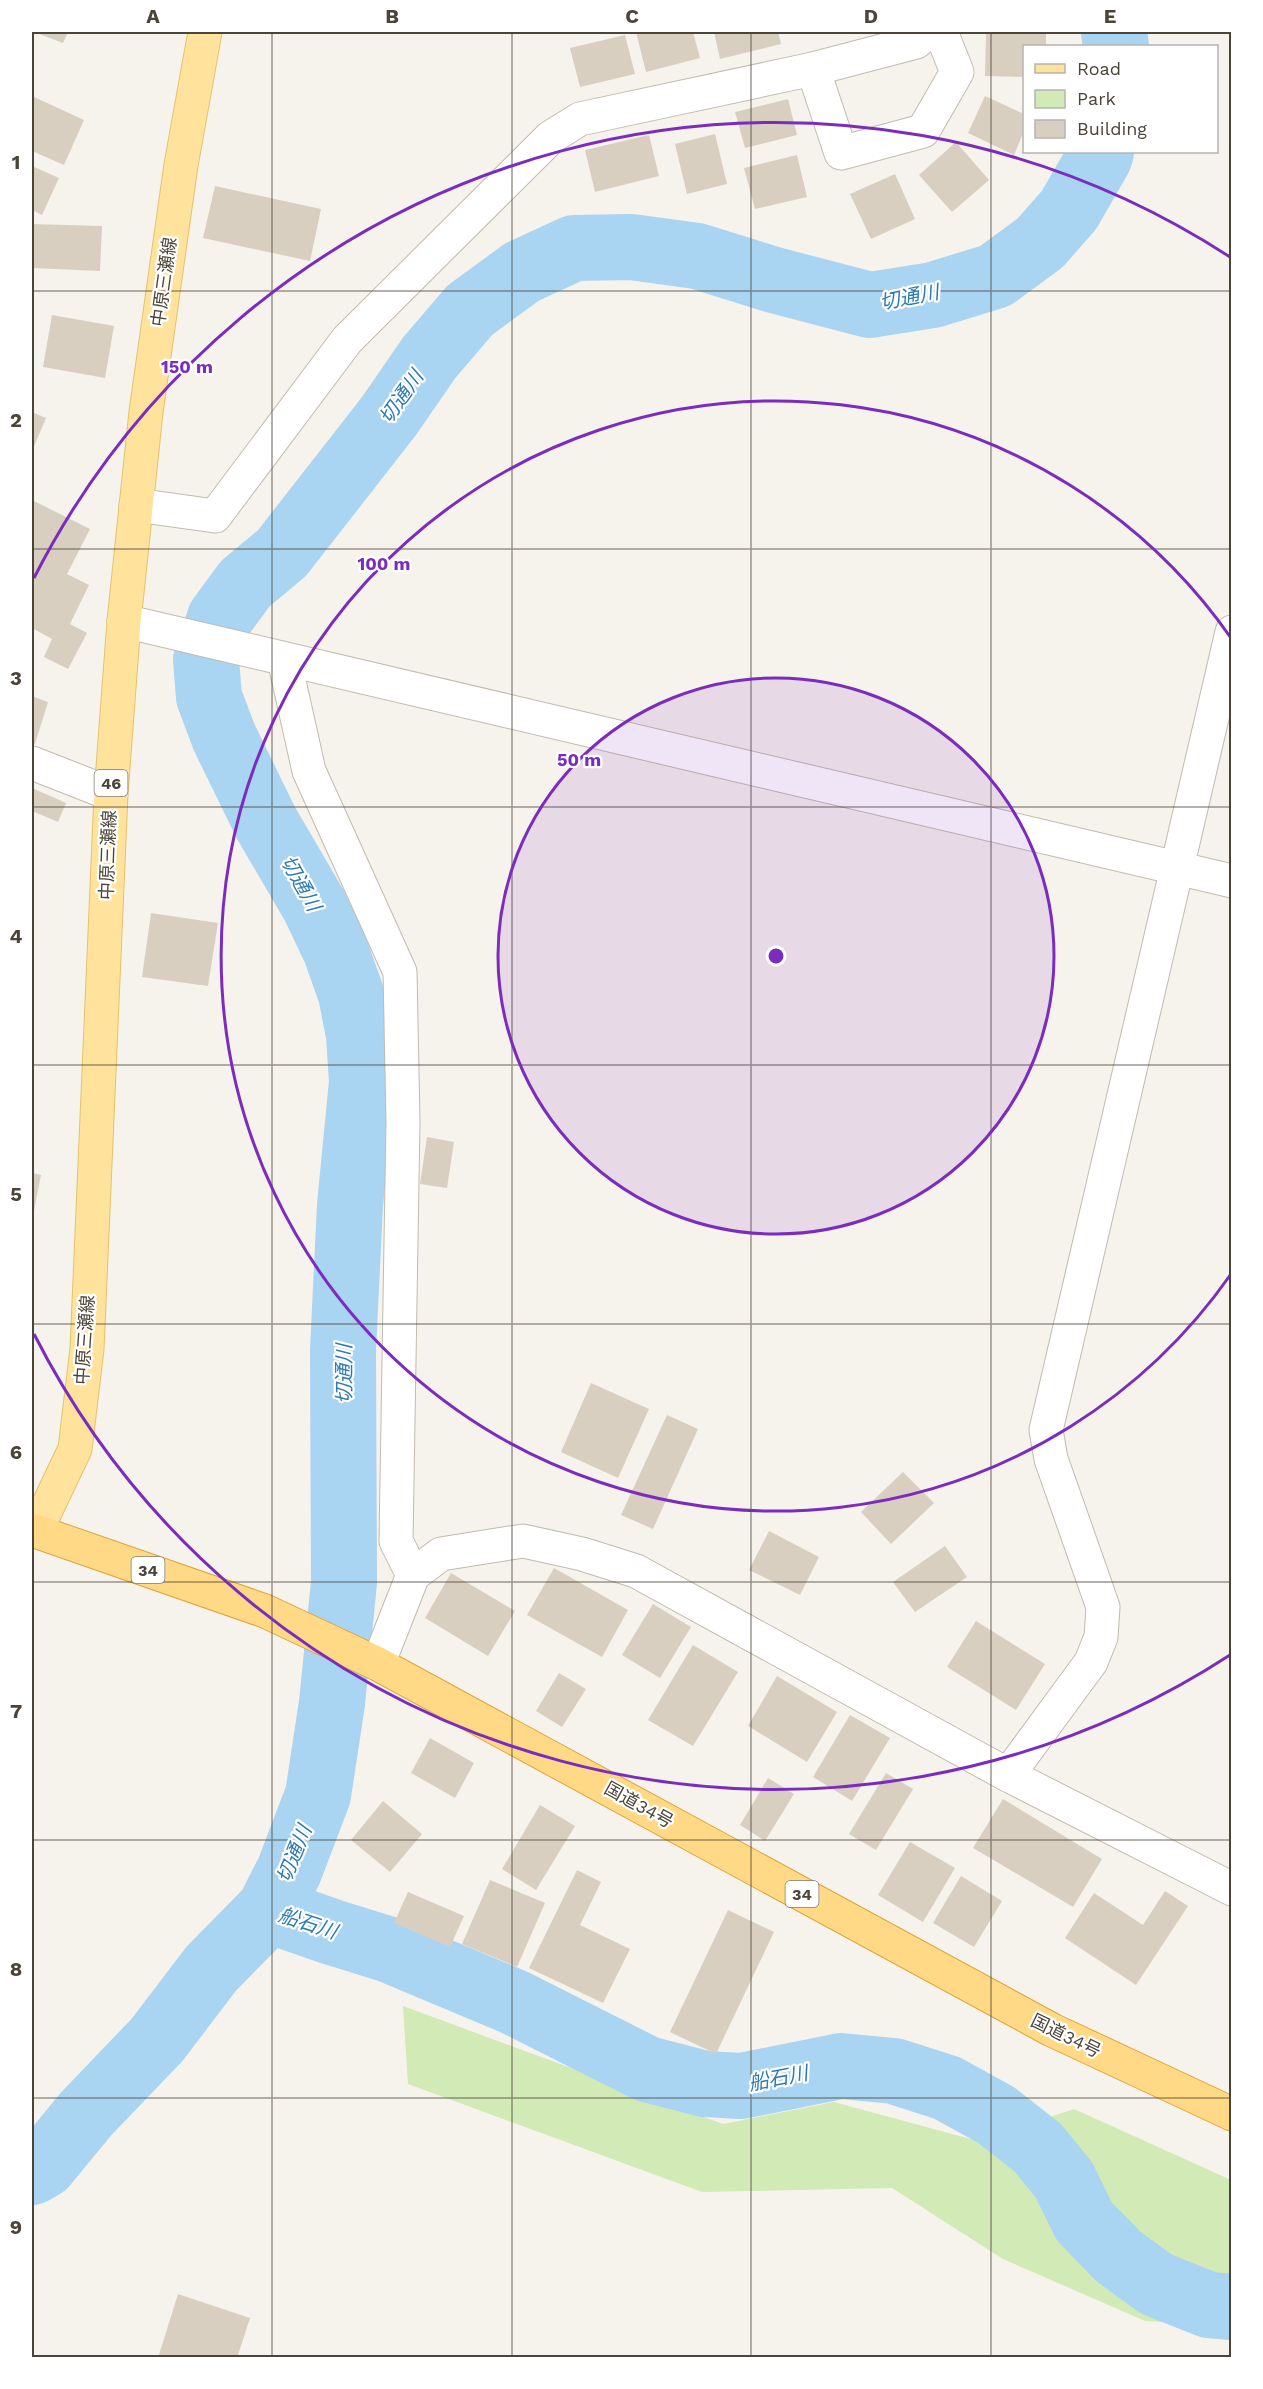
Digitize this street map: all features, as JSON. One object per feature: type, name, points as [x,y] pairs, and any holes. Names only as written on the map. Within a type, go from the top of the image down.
[{"type":"highway","name":"国道34号","points":[[34,1530],[265,1611],[378,1664],[1052,2030],[1232,2114]]},
{"type":"main road","name":"中原三瀬線","points":[[34,1530],[75,1449],[87,1349],[111,794],[124,621],[146,412],[180,177],[205,32]]},
{"type":"street","points":[[136,505],[215,516],[347,340],[551,137],[580,119],[813,69],[916,42],[928,32]]},
{"type":"street","points":[[813,69],[841,153],[923,131],[957,72],[941,32]]},
{"type":"street","points":[[124,621],[1232,881]]},
{"type":"street","points":[[1008,1775],[1091,1662],[1101,1637],[1103,1607],[1051,1460],[1046,1430],[1232,632]]},
{"type":"street","points":[[284,659],[309,771],[400,972],[403,1121],[396,1541],[413,1575]]},
{"type":"street","points":[[32,763],[111,794]]},
{"type":"street","points":[[378,1664],[413,1575],[441,1554],[523,1541],[582,1554],[636,1571],[1008,1775],[1232,1889]]},
{"type":"green space","points":[[403,2006],[723,2124],[834,2102],[978,2141],[1074,2109],[1231,2180],[1231,2326],[1145,2321],[1003,2259],[892,2188],[702,2192],[408,2084]]},
{"type":"building","points":[[34,32],[68,32],[63,43]]},
{"type":"building","points":[[636,32],[693,32],[700,58],[646,72]]},
{"type":"building","points":[[714,32],[778,32],[781,44],[720,59]]},
{"type":"building","points":[[986,32],[1046,33],[1046,45],[1023,45],[1023,77],[985,76]]},
{"type":"building","points":[[625,35],[635,74],[580,87],[570,48]]},
{"type":"building","points":[[32,96],[84,120],[64,165],[32,151]]},
{"type":"building","points":[[985,96],[1023,114],[1023,133],[1014,155],[968,133]]},
{"type":"building","points":[[788,99],[797,135],[745,148],[735,112]]},
{"type":"building","points":[[715,134],[727,184],[687,194],[675,144]]},
{"type":"building","points":[[649,135],[659,176],[595,192],[585,150]]},
{"type":"building","points":[[956,142],[989,180],[952,212],[919,175]]},
{"type":"building","points":[[797,155],[807,197],[755,209],[744,168]]},
{"type":"building","points":[[32,166],[59,178],[42,215],[32,210]]},
{"type":"building","points":[[895,174],[915,219],[871,239],[850,194]]},
{"type":"building","points":[[215,186],[321,209],[310,261],[203,238]]},
{"type":"building","points":[[32,224],[102,226],[100,271],[32,268]]},
{"type":"building","points":[[52,315],[114,326],[105,378],[43,367]]},
{"type":"building","points":[[32,412],[46,418],[32,451]]},
{"type":"building","points":[[32,500],[90,529],[67,574],[89,585],[70,624],[87,633],[68,669],[44,657],[52,639],[32,628]]},
{"type":"building","points":[[32,696],[48,702],[35,744],[32,743]]},
{"type":"building","points":[[32,788],[66,803],[58,822],[32,811]]},
{"type":"building","points":[[151,913],[218,923],[208,986],[142,977]]},
{"type":"building","points":[[427,1137],[454,1142],[447,1188],[420,1184]]},
{"type":"building","points":[[32,1173],[41,1175],[33,1216],[32,1216]]},
{"type":"building","points":[[591,1383],[649,1409],[618,1478],[561,1452]]},
{"type":"building","points":[[667,1415],[698,1429],[653,1529],[621,1515]]},
{"type":"building","points":[[903,1472],[934,1503],[891,1544],[861,1512]]},
{"type":"building","points":[[769,1531],[819,1557],[800,1595],[749,1570]]},
{"type":"building","points":[[945,1546],[967,1577],[915,1612],[893,1582]]},
{"type":"building","points":[[554,1568],[628,1610],[602,1657],[527,1615]]},
{"type":"building","points":[[451,1573],[515,1611],[488,1656],[425,1618]]},
{"type":"building","points":[[653,1604],[691,1627],[660,1678],[622,1655]]},
{"type":"building","points":[[976,1621],[1045,1664],[1016,1710],[947,1667]]},
{"type":"building","points":[[693,1645],[738,1672],[693,1746],[648,1720]]},
{"type":"building","points":[[559,1673],[586,1689],[562,1727],[536,1711]]},
{"type":"building","points":[[777,1676],[837,1712],[807,1762],[748,1726]]},
{"type":"building","points":[[850,1715],[890,1738],[852,1801],[813,1777]]},
{"type":"building","points":[[430,1738],[474,1763],[455,1798],[411,1773]]},
{"type":"building","points":[[886,1773],[913,1789],[876,1850],[849,1834]]},
{"type":"building","points":[[768,1778],[794,1794],[765,1841],[740,1825]]},
{"type":"building","points":[[1003,1799],[1102,1859],[1073,1907],[973,1848]]},
{"type":"building","points":[[383,1801],[422,1834],[390,1872],[351,1840]]},
{"type":"building","points":[[540,1805],[575,1826],[536,1890],[502,1869]]},
{"type":"building","points":[[910,1842],[955,1868],[923,1922],[878,1895]]},
{"type":"building","points":[[577,1870],[601,1882],[580,1925],[630,1949],[603,2003],[529,1968]]},
{"type":"building","points":[[961,1876],[1002,1901],[974,1947],[933,1923]]},
{"type":"building","points":[[490,1880],[545,1903],[517,1967],[462,1944]]},
{"type":"building","points":[[1165,1891],[1188,1906],[1136,1985],[1065,1938],[1094,1893],[1143,1925]]},
{"type":"building","points":[[408,1892],[464,1916],[450,1947],[394,1923]]},
{"type":"building","points":[[728,1910],[774,1932],[716,2054],[670,2032]]},
{"type":"building","points":[[178,2294],[250,2318],[237,2358],[158,2358]]},
{"type":"waterway","name":"切通川","points":[[1114,32],[1116,45]]},
{"type":"waterway","name":"切通川","points":[[32,2172],[44,2165],[86,2114],[157,2040],[211,1969],[269,1910],[289,1871],[318,1795],[332,1703],[344,1582],[343,1350],[350,1205],[362,1082],[359,1035],[351,994],[335,949],[314,905],[266,823],[224,737],[209,697],[206,660],[220,618],[245,584],[282,553],[389,416],[429,358],[470,310],[522,272],[574,248],[631,247],[697,256],[774,280],[870,305],[933,295],[995,276],[1040,243],[1069,210],[1101,153]]},
{"type":"waterway","name":"船石川","points":[[269,1910],[390,1950],[514,2002],[647,2069],[705,2084],[741,2086],[841,2066],[894,2071],[947,2088],[996,2115],[1038,2148],[1064,2180],[1084,2221],[1118,2256],[1156,2284],[1209,2305],[1232,2307]]}]
